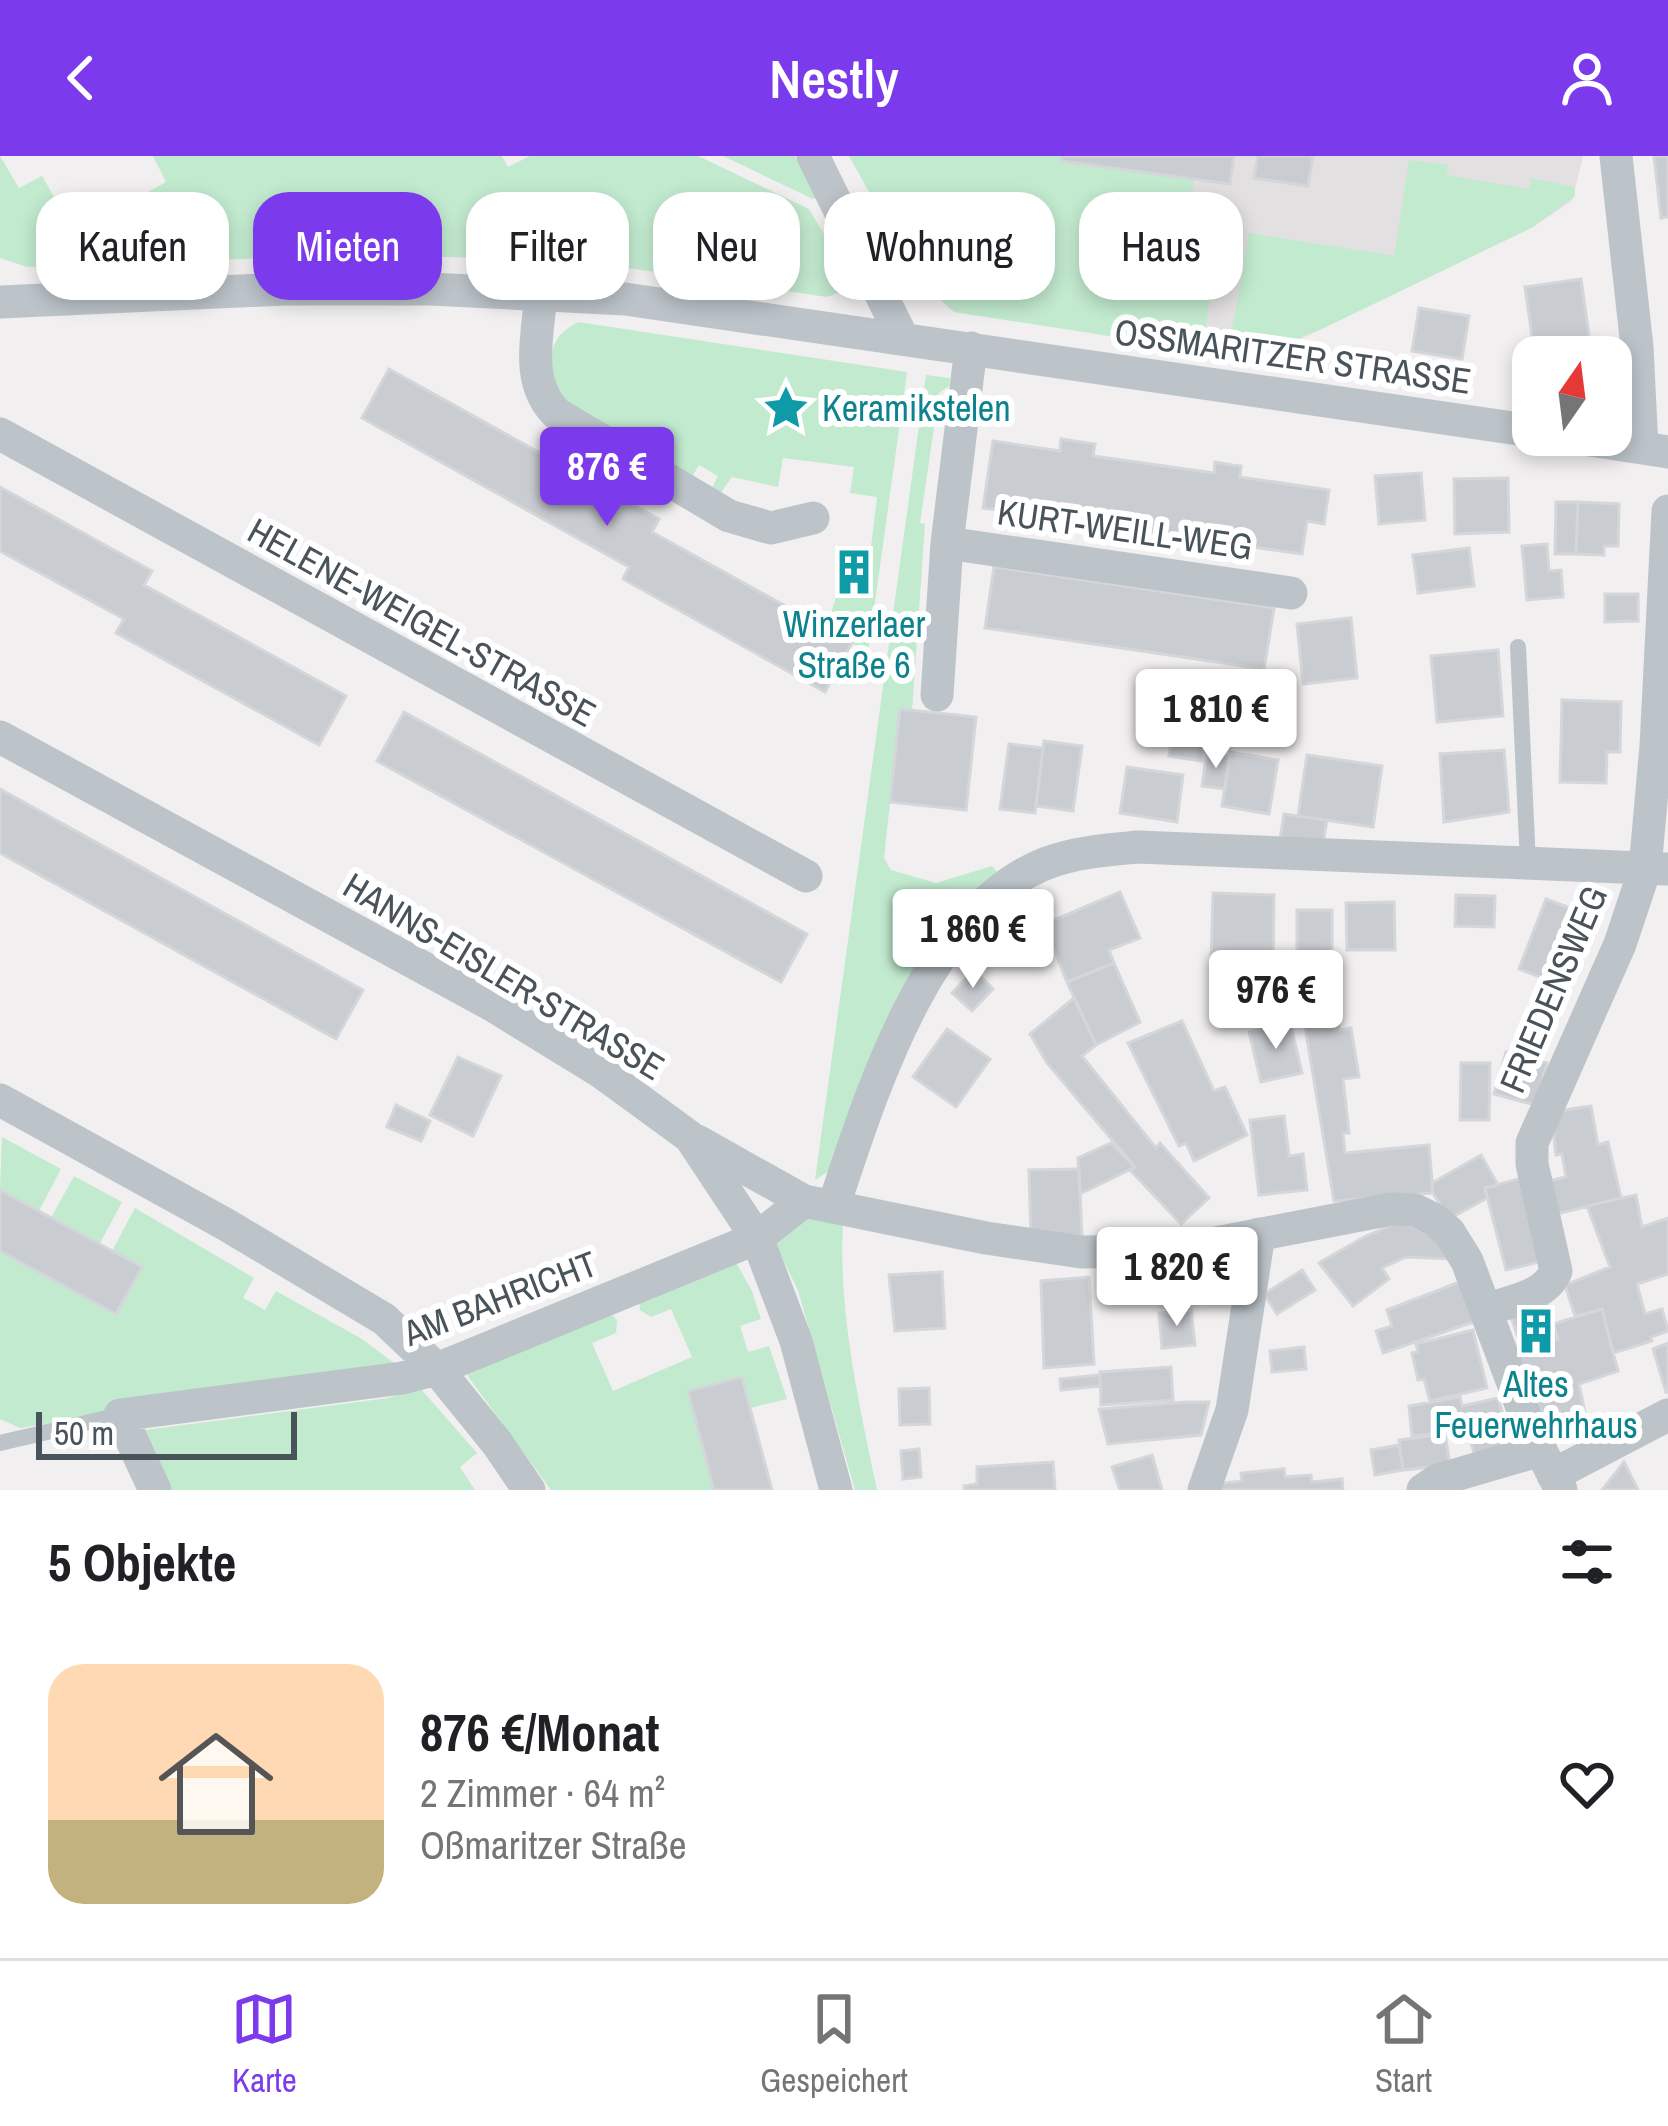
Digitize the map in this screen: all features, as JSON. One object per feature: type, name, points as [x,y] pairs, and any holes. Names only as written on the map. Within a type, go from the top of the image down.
[{"type":"street","points":[[813,156],[903,339]]},
{"type":"street","points":[[1616,156],[1637,347],[1655,450]]},
{"type":"street","name":"OSSMARITZER STRASSE","points":[[0,302],[284,289],[466,291]]},
{"type":"street","points":[[541,300],[536,379],[545,401],[557,414],[729,516],[770,528],[813,518]]},
{"type":"street","name":"OSSMARITZER STRASSE","points":[[629,300],[1512,428]]},
{"type":"street","name":"KURT-WEILL-WEG","points":[[938,695],[947,543],[971,348]]},
{"type":"street","name":"HELENE-WEIGEL-STRASSE","points":[[0,434],[806,876]]},
{"type":"street","name":"FRIEDENSWEG","points":[[1488,1309],[1532,1294],[1556,1273],[1532,1164],[1533,1137],[1657,869],[1668,511]]},
{"type":"street","name":"KURT-WEILL-WEG","points":[[947,543],[1291,593]]},
{"type":"street","name":"HANNS-EISLER-STRASSE","points":[[0,737],[492,1005],[601,1072],[691,1137],[757,1238],[796,1341],[836,1490]]},
{"type":"street","points":[[819,1203],[928,976],[961,928],[1010,882],[1045,863],[1138,848],[1657,869]]},
{"type":"street","points":[[0,1100],[225,1224],[384,1319],[437,1369],[529,1490]]},
{"type":"street","points":[[691,1137],[819,1203],[986,1238],[1081,1252],[1175,1250],[1391,1209],[1414,1210],[1436,1220],[1452,1236],[1488,1309],[1551,1472]]},
{"type":"street","name":"AM BAHRICHT","points":[[120,1415],[403,1378],[437,1369],[757,1238],[819,1203]]},
{"type":"street","points":[[1204,1490],[1234,1401],[1259,1234]]},
{"type":"street","points":[[120,1415],[155,1490]]},
{"type":"street","points":[[1423,1490],[1438,1480],[1551,1472],[1668,1415]]},
{"type":"lane","points":[[1518,647],[1528,865]]},
{"type":"lane","name":"AM BAHRICHT","points":[[0,1444],[120,1415]]},
{"type":"shaded area","points":[[849,156],[1583,156],[1572,201],[1533,227],[1296,341],[1246,354],[954,312],[941,300],[1055,300],[1055,192],[869,192]]},
{"type":"green space","points":[[0,156],[19,188],[42,176],[51,192],[36,192],[36,267],[0,258]]},
{"type":"green space","points":[[153,156],[502,156],[508,167],[530,156],[698,156],[773,192],[653,192],[653,272],[629,268],[629,192],[466,192],[466,258],[442,257],[442,192],[253,192],[253,259],[229,259],[229,192],[148,192],[166,182]]},
{"type":"green space","points":[[723,156],[795,156],[818,197]]},
{"type":"green space","points":[[849,156],[1062,156],[1062,162],[1194,180],[1192,192],[1079,192],[1079,300],[1210,300],[1203,341],[1186,348],[954,312],[941,300],[1055,300],[1055,192],[869,192]]},
{"type":"green space","points":[[1409,160],[1448,165],[1447,175],[1529,189],[1531,178],[1574,187],[1575,196],[1533,227],[1322,329],[1274,348],[1239,352],[1231,336],[1237,300],[1243,300],[1249,233],[1394,256]]},
{"type":"green space","points":[[800,205],[809,209],[824,234],[824,297],[800,293]]},
{"type":"green space","points":[[578,322],[907,372],[868,652],[826,629],[839,587],[866,589],[877,497],[850,493],[854,467],[783,458],[778,487],[732,477],[717,498],[709,494],[718,476],[699,465],[689,482],[577,418],[550,384],[554,347]]},
{"type":"green space","points":[[926,375],[950,378],[949,386],[939,393],[920,523],[925,524],[912,711],[900,710],[884,858],[891,870],[936,883],[992,866],[999,874],[829,1171],[815,1180]]},
{"type":"green space","points":[[2,1137],[61,1169],[39,1211],[0,1190]]},
{"type":"green space","points":[[74,1176],[122,1202],[99,1245],[51,1218]]},
{"type":"green space","points":[[135,1208],[254,1278],[243,1298],[265,1310],[276,1291],[362,1339],[394,1363],[20,1428],[0,1419],[0,1251],[141,1267],[112,1251]]},
{"type":"green space","points":[[797,1215],[843,1223],[847,1324],[877,1490],[855,1490],[798,1290],[776,1246],[778,1233]]},
{"type":"green space","points":[[733,1257],[761,1319],[740,1326],[748,1352],[769,1346],[787,1399],[750,1408],[742,1377],[714,1490],[551,1490],[467,1375],[545,1337],[611,1314],[617,1320],[616,1333],[592,1343],[613,1391],[692,1357],[671,1309],[651,1317],[640,1310],[639,1303]]},
{"type":"green space","points":[[420,1388],[477,1453],[460,1467],[475,1490],[141,1490],[115,1434],[388,1398]]},
{"type":"building","points":[[1062,156],[1234,156],[1230,184],[1061,161]]},
{"type":"building","points":[[1258,156],[1313,156],[1308,186],[1254,178]]},
{"type":"building","points":[[1654,156],[1668,156],[1668,217],[1661,218]]},
{"type":"building","points":[[1581,279],[1589,336],[1532,336],[1525,287]]},
{"type":"building","points":[[1419,308],[1469,316],[1462,359],[1412,351]]},
{"type":"building","points":[[389,369],[659,519],[652,532],[852,643],[825,692],[623,579],[629,567],[362,418]]},
{"type":"building","points":[[1061,439],[1095,444],[1093,456],[1214,473],[1215,462],[1241,466],[1240,477],[1329,490],[1324,524],[1307,521],[1302,554],[983,508],[993,441],[1060,451]]},
{"type":"building","points":[[1421,473],[1425,520],[1379,524],[1375,476]]},
{"type":"building","points":[[1508,478],[1509,532],[1455,534],[1454,479]]},
{"type":"building","points":[[0,487],[152,571],[144,585],[346,696],[319,745],[116,633],[124,619],[0,551]]},
{"type":"building","points":[[1556,502],[1578,502],[1576,554],[1555,554]]},
{"type":"building","points":[[1578,502],[1619,504],[1618,546],[1604,546],[1604,555],[1576,554]]},
{"type":"building","points":[[1547,544],[1549,571],[1561,570],[1563,597],[1527,600],[1522,546]]},
{"type":"building","points":[[1469,548],[1474,586],[1418,593],[1413,555]]},
{"type":"building","name":"Winzerlaer Straße 6","points":[[843,554],[870,556],[866,590],[839,587]]},
{"type":"building","points":[[994,567],[1274,608],[1264,669],[985,628]]},
{"type":"building","points":[[1605,594],[1638,594],[1638,621],[1605,622]]},
{"type":"building","points":[[1351,618],[1357,678],[1303,684],[1297,624]]},
{"type":"building","points":[[1498,650],[1503,716],[1437,722],[1431,656]]},
{"type":"building","points":[[1562,700],[1621,702],[1620,752],[1607,752],[1606,783],[1560,782]]},
{"type":"building","points":[[900,709],[976,717],[966,810],[890,802]]},
{"type":"building","points":[[404,712],[807,934],[781,982],[377,761]]},
{"type":"building","points":[[1175,716],[1208,722],[1202,761],[1169,756]]},
{"type":"building","points":[[1044,741],[1082,746],[1073,811],[1036,806]]},
{"type":"building","points":[[1009,744],[1043,748],[1035,813],[1000,809]]},
{"type":"building","points":[[1504,750],[1509,812],[1444,822],[1440,754]]},
{"type":"building","points":[[1207,752],[1230,756],[1225,789],[1202,786]]},
{"type":"building","points":[[1230,752],[1278,760],[1269,814],[1222,806]]},
{"type":"building","points":[[1307,755],[1382,766],[1373,827],[1298,816]]},
{"type":"building","points":[[1127,767],[1183,775],[1177,822],[1120,813]]},
{"type":"building","points":[[0,789],[363,990],[336,1039],[0,853]]},
{"type":"building","points":[[1284,814],[1327,820],[1323,844],[1279,846]]},
{"type":"building","points":[[1120,892],[1140,938],[1109,950],[1114,963],[1067,982],[1044,924]]},
{"type":"building","points":[[1213,893],[1274,895],[1273,966],[1211,965]]},
{"type":"building","points":[[1456,895],[1495,896],[1494,927],[1455,926]]},
{"type":"building","points":[[1546,899],[1592,916],[1564,986],[1519,969]]},
{"type":"building","points":[[1394,902],[1395,950],[1347,950],[1346,903]]},
{"type":"building","points":[[1297,910],[1332,910],[1332,952],[1322,952],[1322,965],[1297,965]]},
{"type":"building","points":[[1114,963],[1140,1022],[1096,1045],[1067,982]]},
{"type":"building","points":[[974,970],[993,989],[972,1011],[952,993]]},
{"type":"building","points":[[1074,998],[1096,1045],[1082,1056],[1156,1148],[1160,1143],[1209,1198],[1181,1224],[1131,1171],[1135,1167],[1047,1063],[1030,1034]]},
{"type":"building","points":[[1336,1008],[1340,1030],[1351,1028],[1359,1077],[1343,1079],[1349,1133],[1343,1133],[1345,1153],[1429,1145],[1433,1193],[1334,1201],[1303,1014]]},
{"type":"building","points":[[1182,1021],[1214,1091],[1225,1087],[1247,1135],[1194,1161],[1186,1143],[1179,1146],[1128,1043]]},
{"type":"building","points":[[1290,1022],[1302,1073],[1261,1082],[1249,1032]]},
{"type":"building","points":[[947,1029],[990,1059],[956,1107],[913,1077]]},
{"type":"building","points":[[1506,1052],[1547,1063],[1535,1105],[1494,1094]]},
{"type":"building","points":[[458,1057],[501,1076],[473,1136],[430,1115]]},
{"type":"building","points":[[1461,1063],[1490,1063],[1489,1120],[1460,1120]]},
{"type":"building","points":[[396,1105],[430,1121],[421,1141],[387,1127]]},
{"type":"building","points":[[1591,1106],[1598,1145],[1608,1142],[1621,1198],[1553,1215],[1544,1182],[1566,1177],[1562,1154],[1556,1155],[1551,1112]]},
{"type":"building","points":[[1284,1116],[1289,1156],[1303,1154],[1307,1190],[1259,1195],[1250,1120]]},
{"type":"building","points":[[1111,1143],[1135,1167],[1080,1194],[1078,1158]]},
{"type":"building","points":[[1481,1155],[1498,1185],[1485,1188],[1487,1198],[1449,1219],[1432,1183]]},
{"type":"building","points":[[1079,1169],[1082,1236],[1031,1237],[1029,1170]]},
{"type":"building","points":[[1530,1176],[1551,1259],[1506,1270],[1485,1188]]},
{"type":"building","points":[[0,1190],[142,1267],[116,1314],[0,1251]]},
{"type":"building","points":[[1636,1195],[1642,1227],[1668,1218],[1668,1274],[1637,1284],[1645,1314],[1662,1309],[1668,1331],[1613,1353],[1602,1309],[1575,1316],[1565,1285],[1610,1267],[1587,1206]]},
{"type":"building","points":[[1401,1221],[1442,1241],[1452,1259],[1406,1257],[1382,1268],[1389,1279],[1353,1306],[1319,1263]]},
{"type":"building","points":[[1145,1262],[1148,1292],[1104,1297],[1102,1266]]},
{"type":"building","points":[[1302,1270],[1315,1290],[1277,1314],[1264,1294]]},
{"type":"building","points":[[942,1272],[945,1328],[895,1331],[889,1275]]},
{"type":"building","points":[[1089,1277],[1094,1364],[1044,1368],[1041,1281]]},
{"type":"building","points":[[1465,1280],[1479,1320],[1383,1353],[1376,1331],[1392,1326],[1387,1310]]},
{"type":"building","name":"Altes Feuerwehrhaus","points":[[1547,1305],[1558,1339],[1523,1351],[1511,1317]]},
{"type":"building","points":[[1602,1309],[1618,1371],[1579,1384],[1586,1417],[1558,1425],[1547,1423],[1513,1354],[1558,1339],[1553,1324]]},
{"type":"building","points":[[1191,1310],[1195,1345],[1162,1348],[1159,1313]]},
{"type":"building","points":[[1473,1330],[1487,1388],[1430,1401],[1424,1379],[1418,1380],[1412,1353],[1418,1352],[1416,1344]]},
{"type":"building","points":[[1668,1343],[1668,1391],[1666,1392],[1653,1349]]},
{"type":"building","points":[[1304,1347],[1306,1369],[1272,1372],[1270,1351]]},
{"type":"building","points":[[1171,1367],[1173,1400],[1101,1405],[1100,1372]]},
{"type":"building","points":[[1100,1375],[1100,1386],[1061,1390],[1060,1379]]},
{"type":"building","points":[[742,1377],[772,1490],[714,1490],[688,1391]]},
{"type":"building","points":[[929,1388],[930,1424],[900,1425],[899,1389]]},
{"type":"building","points":[[1460,1397],[1462,1406],[1498,1398],[1514,1450],[1476,1460],[1467,1430],[1412,1436],[1409,1406]]},
{"type":"building","points":[[1209,1402],[1201,1435],[1108,1444],[1099,1409]]},
{"type":"building","points":[[1445,1434],[1450,1465],[1403,1470],[1399,1440]]},
{"type":"building","points":[[1399,1445],[1403,1470],[1375,1475],[1371,1450]]},
{"type":"building","points":[[919,1449],[921,1477],[903,1479],[901,1451]]},
{"type":"building","points":[[1152,1455],[1162,1490],[1120,1490],[1112,1467]]},
{"type":"building","points":[[1053,1462],[1055,1490],[965,1490],[964,1486],[977,1484],[977,1467]]},
{"type":"building","points":[[1624,1462],[1638,1490],[1602,1490]]},
{"type":"building","points":[[1284,1469],[1285,1477],[1311,1475],[1312,1482],[1342,1479],[1343,1490],[1216,1490],[1215,1484],[1242,1481],[1241,1473]]},
{"type":"place","name":"Keramikstelen","points":[[786,408]]},
{"type":"place","name":"Winzerlaer Straße 6","points":[[854,572]]},
{"type":"place","name":"Altes Feuerwehrhaus","points":[[1536,1331]]}]
